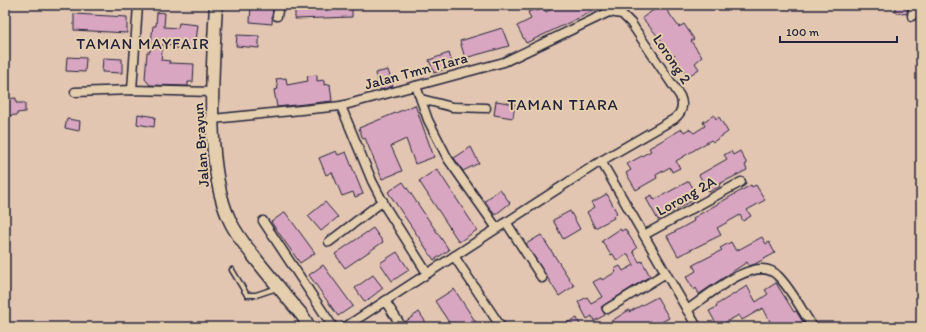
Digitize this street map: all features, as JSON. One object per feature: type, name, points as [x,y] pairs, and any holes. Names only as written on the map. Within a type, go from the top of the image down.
[{"type":"main road","name":"Jalan Brayun","points":[[216,5],[213,119],[216,172],[220,191],[230,222],[247,248],[309,327]]},
{"type":"street","points":[[132,90],[138,5]]},
{"type":"street","points":[[276,16],[278,5]]},
{"type":"street","points":[[912,16],[914,5]]},
{"type":"street","name":"Jalan Tmn TIara","points":[[213,119],[341,106],[504,62],[609,12],[615,12]]},
{"type":"street","name":"Lorong 2","points":[[345,327],[576,176],[678,116],[682,106],[680,96],[631,23],[622,14],[615,12]]},
{"type":"street","points":[[416,86],[436,139],[448,159],[496,227]]},
{"type":"street","points":[[75,92],[132,90],[213,92]]},
{"type":"street","points":[[421,99],[452,107],[486,108]]},
{"type":"street","points":[[341,106],[382,202],[426,273]]},
{"type":"street","points":[[601,161],[697,327]]},
{"type":"street","name":"Lorong 2A","points":[[644,235],[741,182]]},
{"type":"street","points":[[329,242],[382,202]]},
{"type":"street","points":[[263,221],[333,327]]},
{"type":"street","points":[[506,222],[542,278]]},
{"type":"street","points":[[454,256],[501,327]]},
{"type":"street","points":[[688,310],[740,274],[759,268],[767,268],[778,276],[813,327]]},
{"type":"street","points":[[607,309],[666,273]]},
{"type":"street","points":[[385,301],[402,327]]},
{"type":"lane","points":[[232,270],[247,295],[256,295],[279,287]]},
{"type":"building","points":[[251,5],[273,5],[272,24],[250,22]]},
{"type":"building","points":[[295,5],[352,5],[352,17],[295,19]]},
{"type":"building","points":[[561,5],[606,5],[526,43],[517,26],[531,19],[528,12],[535,9],[537,11],[544,8],[546,12]]},
{"type":"building","points":[[663,5],[679,27],[684,24],[694,39],[691,41],[702,57],[695,63],[699,69],[687,77],[674,55],[669,58],[659,43],[662,41],[642,18]]},
{"type":"building","points":[[896,5],[908,5],[907,14],[895,12]]},
{"type":"building","points":[[919,5],[921,5],[921,22],[916,20]]},
{"type":"building","points":[[157,12],[165,13],[164,27],[178,28],[179,23],[198,25],[195,50],[176,48],[176,45],[163,44],[161,60],[170,61],[169,63],[194,64],[193,82],[188,82],[188,86],[150,85],[145,79],[147,52],[150,52],[153,26],[156,26]]},
{"type":"building","points":[[74,14],[127,17],[127,33],[74,30]]},
{"type":"building","points":[[502,28],[509,46],[465,58],[460,41]]},
{"type":"building","points":[[237,35],[259,36],[259,48],[236,46]]},
{"type":"building","points":[[449,53],[453,66],[434,73],[429,60]]},
{"type":"building","points":[[67,57],[86,58],[85,72],[66,71]]},
{"type":"building","points":[[103,58],[122,59],[122,73],[102,72]]},
{"type":"building","points":[[388,70],[393,86],[380,90],[375,73]]},
{"type":"building","points":[[317,75],[317,81],[324,80],[324,85],[330,84],[332,101],[277,107],[274,90],[278,89],[276,79],[286,78],[287,85],[308,81],[307,76]]},
{"type":"building","points":[[16,98],[16,103],[25,103],[25,112],[17,113],[17,115],[5,116],[5,99]]},
{"type":"building","points":[[496,101],[515,104],[513,118],[494,115]]},
{"type":"building","points":[[415,105],[434,157],[415,164],[406,139],[391,146],[402,171],[382,179],[365,138],[363,139],[359,128]]},
{"type":"building","points":[[138,114],[155,117],[154,127],[137,124]]},
{"type":"building","points":[[714,115],[716,119],[719,117],[728,132],[713,142],[711,140],[676,161],[680,168],[672,172],[670,167],[656,175],[657,178],[636,190],[626,173],[631,170],[627,164],[651,151],[649,148],[682,129],[684,132],[689,129],[694,133],[705,126],[703,122]]},
{"type":"building","points":[[67,119],[80,121],[79,131],[65,128]]},
{"type":"building","points":[[471,147],[479,163],[463,171],[454,158]]},
{"type":"building","points":[[336,151],[338,155],[346,152],[363,194],[355,197],[353,192],[342,196],[332,172],[326,175],[319,158]]},
{"type":"building","points":[[731,151],[733,155],[740,151],[747,164],[745,165],[747,170],[719,184],[720,186],[709,192],[699,175],[727,159],[724,155]]},
{"type":"building","points":[[437,169],[477,230],[459,242],[419,181]]},
{"type":"building","points":[[689,181],[698,197],[658,220],[646,198],[652,195],[654,200]]},
{"type":"building","points":[[403,182],[449,250],[434,260],[388,192]]},
{"type":"building","points":[[751,185],[752,187],[756,185],[765,200],[747,210],[751,216],[743,221],[740,215],[717,228],[721,235],[678,256],[667,236],[694,221],[693,218]]},
{"type":"building","points":[[500,189],[510,203],[495,215],[485,201]]},
{"type":"building","points":[[607,194],[617,213],[613,216],[614,218],[595,228],[587,212],[595,207],[592,202]]},
{"type":"building","points":[[325,202],[338,217],[321,231],[308,216]]},
{"type":"building","points":[[570,211],[580,229],[563,239],[553,220]]},
{"type":"building","points":[[285,212],[315,253],[300,263],[271,222]]},
{"type":"building","points":[[373,228],[383,242],[345,268],[335,254]]},
{"type":"building","points":[[620,229],[621,231],[625,229],[637,248],[633,251],[639,262],[642,261],[650,276],[601,307],[605,315],[594,321],[592,316],[587,319],[578,302],[587,297],[591,303],[602,297],[593,282],[601,278],[602,280],[616,272],[614,269],[620,266],[623,271],[634,265],[628,254],[617,261],[602,241]]},
{"type":"building","points":[[541,235],[574,286],[559,296],[526,244]]},
{"type":"building","points":[[762,237],[766,244],[769,242],[775,253],[749,266],[747,262],[699,294],[696,288],[694,290],[686,277],[696,271],[693,265],[722,250],[720,248],[731,242],[736,251]]},
{"type":"building","points":[[397,252],[409,270],[392,281],[380,263]]},
{"type":"building","points":[[323,265],[353,306],[338,316],[309,275]]},
{"type":"building","points":[[373,275],[383,288],[365,302],[355,288]]},
{"type":"building","points":[[776,283],[794,312],[796,311],[806,327],[773,327],[763,308],[742,320],[739,315],[724,323],[726,327],[718,327],[709,311],[717,307],[716,305],[747,286],[756,302],[768,294],[765,290]]},
{"type":"building","points":[[454,289],[479,327],[452,327],[435,301]]},
{"type":"building","points":[[657,297],[669,318],[652,327],[602,327],[629,310],[629,312]]},
{"type":"building","points":[[419,312],[429,327],[407,327],[405,322]]},
{"type":"building","points":[[577,318],[581,327],[558,327]]},
{"type":"district","name":"TAMAN MAYFAIR","points":[[143,43]]},
{"type":"district","name":"TAMAN TIARA","points":[[563,104]]}]
